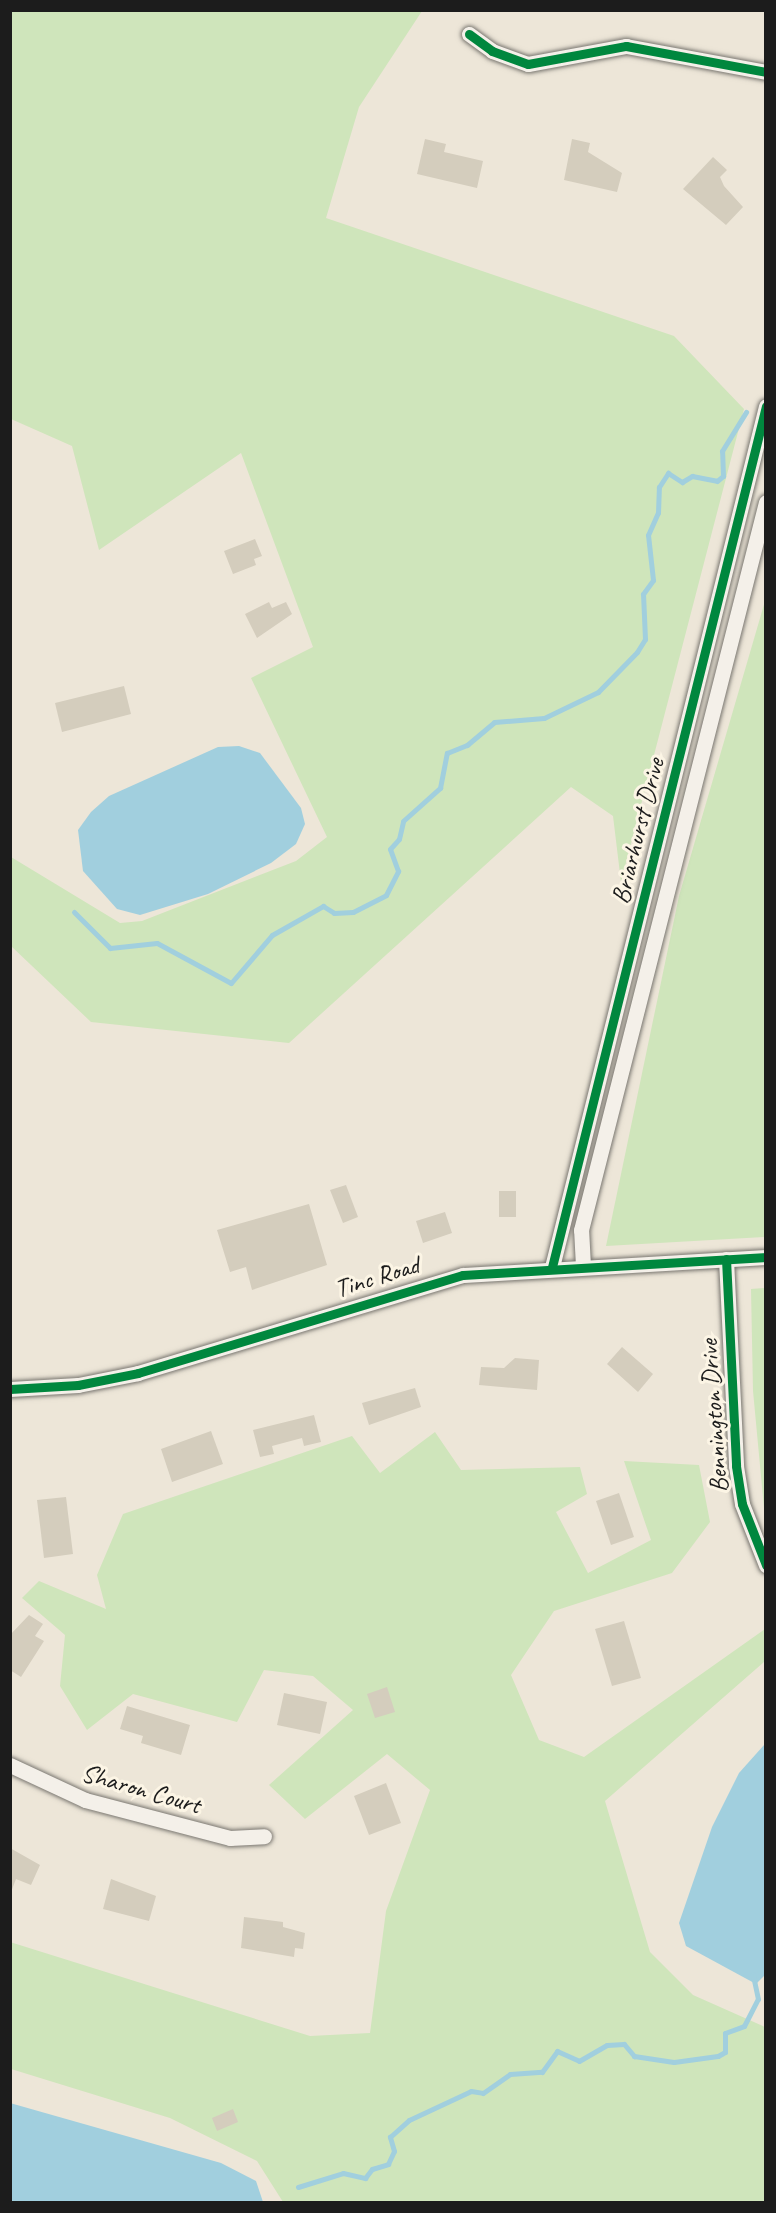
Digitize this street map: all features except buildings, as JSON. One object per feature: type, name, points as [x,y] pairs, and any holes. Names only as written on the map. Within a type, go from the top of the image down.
[{"type":"street","points":[[470,34],[492,51],[528,64],[626,46],[765,72]]},
{"type":"street","name":"Briarhurst Drive","points":[[552,1267],[765,406]]},
{"type":"street","name":"Briarhurst Drive","points":[[583,1266],[581,1230],[765,502]]},
{"type":"street","name":"Tinc Road","points":[[10,1389],[118,1378],[438,1280],[552,1267],[765,1257]]},
{"type":"street","name":"Bennington Drive","points":[[726,1260],[736,1466],[742,1504],[765,1565]]},
{"type":"street","name":"Sharon Court","points":[[10,1765],[86,1800],[230,1838],[264,1836]]},
{"type":"green space","points":[[11,10],[422,11],[359,107],[326,218],[674,336],[744,409],[621,882],[613,816],[571,787],[289,1043],[91,1022],[11,946],[11,857],[120,923],[142,921],[296,861],[327,837],[251,678],[313,647],[241,453],[99,550],[72,446],[11,419]]},
{"type":"green space","points":[[765,601],[765,1237],[606,1246],[679,896]]},
{"type":"green space","points":[[766,1288],[765,1519],[753,1391],[751,1289]]},
{"type":"green space","points":[[435,1432],[461,1470],[580,1467],[587,1494],[556,1512],[588,1573],[651,1540],[624,1461],[699,1465],[710,1522],[672,1573],[554,1611],[511,1675],[539,1740],[584,1757],[765,1629],[765,1661],[605,1801],[650,1952],[693,1995],[765,2027],[765,2202],[283,2202],[257,2161],[170,2118],[11,2069],[10,1942],[310,2036],[370,2033],[386,1911],[430,1790],[387,1754],[305,1819],[269,1785],[353,1710],[313,1676],[264,1670],[237,1722],[133,1694],[87,1730],[60,1686],[65,1635],[22,1598],[39,1581],[106,1609],[97,1575],[123,1514],[352,1436],[380,1473]]},
{"type":"water","points":[[239,746],[260,753],[301,808],[305,824],[296,844],[271,863],[208,894],[140,915],[117,909],[83,871],[78,830],[91,812],[109,796],[218,747]]},
{"type":"water","points":[[765,1744],[766,1974],[756,1984],[686,1946],[679,1923],[712,1827],[739,1773]]},
{"type":"water","points":[[10,2103],[221,2163],[256,2181],[263,2202],[11,2202]]},
{"type":"waterway","points":[[74,912],[110,948],[157,943],[231,983],[272,935],[323,906],[334,913],[353,912],[386,895],[398,871],[390,849],[399,839],[403,821],[440,788],[447,753],[467,745],[494,722],[544,718],[598,692],[637,652],[645,639],[643,594],[653,580],[648,535],[658,513],[659,487],[668,473],[682,482],[692,476],[717,481],[723,476],[722,451],[746,412]]},
{"type":"waterway","points":[[298,2187],[343,2173],[365,2178],[372,2169],[388,2164],[394,2151],[390,2137],[409,2120],[471,2091],[483,2093],[510,2074],[542,2072],[557,2051],[579,2061],[607,2045],[624,2044],[634,2056],[674,2062],[718,2056],[725,2052],[725,2033],[744,2026],[758,1999],[753,1975]]},
{"type":"cycle path","points":[[469,34],[492,51],[528,64],[626,46],[766,72]]},
{"type":"cycle path","points":[[552,1267],[766,406]]},
{"type":"cycle path","points":[[10,1389],[78,1385],[138,1373],[463,1275],[766,1257]]},
{"type":"cycle path","points":[[726,1259],[736,1466],[742,1504],[766,1565]]}]
